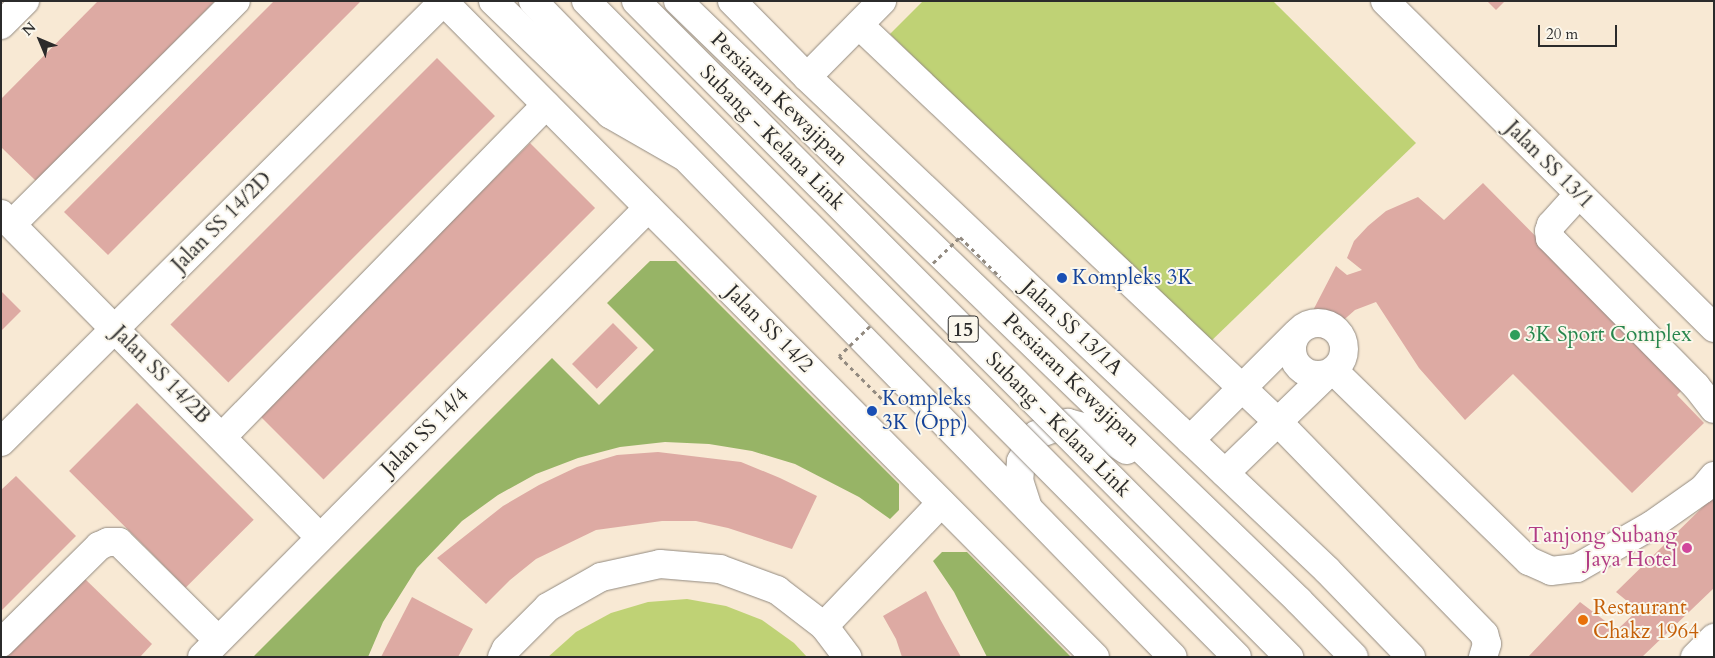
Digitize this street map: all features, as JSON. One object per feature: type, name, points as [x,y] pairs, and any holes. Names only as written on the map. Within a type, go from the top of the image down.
[{"type":"main road","points":[[1,25],[25,1]]},
{"type":"main road","points":[[6,219],[236,1]]},
{"type":"main road","name":"Jalan SS 14/2","points":[[443,1],[1095,657]]},
{"type":"main road","name":"Jalan SS 14/2D","points":[[1,442],[443,1]]},
{"type":"main road","points":[[493,1],[610,114],[683,156]]},
{"type":"main road","points":[[533,1],[1173,657]]},
{"type":"main road","name":"Subang - Kelana Link","points":[[586,1],[1238,657]]},
{"type":"main road","name":"Subang - Kelana Link","points":[[636,1],[1289,657]]},
{"type":"main road","name":"Persiaran Kewajipan","points":[[678,1],[1197,502],[1354,657]]},
{"type":"main road","points":[[807,77],[882,1]]},
{"type":"main road","name":"Jalan SS 13/1","points":[[1385,1],[1714,328]]},
{"type":"main road","name":"Jalan SS 13/1A","points":[[734,2],[807,77],[1327,570],[1411,657]]},
{"type":"main road","points":[[859,25],[1278,422],[1484,634],[1487,644],[1485,656]]},
{"type":"main road","points":[[222,437],[546,104]]},
{"type":"main road","points":[[1579,194],[1551,225],[1550,238],[1696,386],[1714,409]]},
{"type":"main road","name":"Jalan SS 14/4","points":[[210,648],[648,208]]},
{"type":"main road","name":"Jalan SS 14/2B","points":[[6,219],[320,537]]},
{"type":"main road","points":[[1190,440],[1304,327],[1322,323],[1338,331],[1345,347],[1344,356],[1330,372],[1225,473]]},
{"type":"main road","points":[[1297,333],[1292,349],[1297,364],[1310,374],[1330,372],[1529,560],[1551,571],[1578,568],[1652,526],[1703,489],[1714,476]]},
{"type":"main road","points":[[1028,508],[1019,481],[1021,461],[1036,435],[1068,424],[1097,431],[1197,502]]},
{"type":"main road","points":[[824,626],[941,503]]},
{"type":"main road","points":[[1,643],[99,546],[108,542],[119,542],[210,648]]},
{"type":"main road","points":[[502,657],[506,649],[548,606],[601,577],[660,564],[720,568],[776,590],[824,626],[847,657]]},
{"type":"main road","points":[[1695,657],[1714,638]]},
{"type":"green space","points":[[923,1],[1273,1],[1416,143],[1208,344],[890,34]]},
{"type":"green space","points":[[650,261],[676,261],[899,484],[899,510],[890,519],[859,497],[795,464],[752,451],[709,444],[665,442],[620,447],[578,458],[536,474],[498,495],[462,521],[417,568],[383,622],[368,657],[253,657],[552,358],[599,405],[654,350],[607,303]]},
{"type":"green space","points":[[942,552],[967,552],[1071,657],[987,657],[954,592],[933,561]]},
{"type":"green space","points":[[687,599],[726,606],[762,620],[794,643],[807,657],[548,657],[576,632],[611,613],[648,602]]},
{"type":"building","points":[[98,1],[215,1],[36,181],[1,147],[1,99]]},
{"type":"building","points":[[274,1],[361,1],[108,255],[64,212]]},
{"type":"building","points":[[1487,1],[1505,1],[1496,10]]},
{"type":"building","points":[[437,58],[495,116],[228,383],[170,325]]},
{"type":"building","points":[[530,143],[595,208],[324,480],[258,415]]},
{"type":"building","name":"3K Sport Complex","points":[[1483,183],[1685,387],[1677,395],[1704,423],[1632,493],[1513,374],[1465,420],[1419,368],[1376,302],[1355,310],[1322,339],[1306,324],[1336,266],[1347,275],[1362,270],[1347,258],[1354,241],[1386,211],[1418,197],[1444,220]]},
{"type":"building","points":[[1,291],[21,311],[1,331]]},
{"type":"building","points":[[613,323],[638,348],[597,389],[572,364]]},
{"type":"building","points":[[137,403],[254,520],[186,588],[69,471]]},
{"type":"building","points":[[658,452],[741,462],[817,496],[792,549],[728,528],[696,521],[662,521],[596,530],[536,559],[510,580],[486,604],[437,558],[503,506],[539,485],[577,467],[617,455]]},
{"type":"building","points":[[16,476],[76,536],[1,611],[1,490]]},
{"type":"building","name":"Tanjong Subang Jaya Hotel","points":[[1714,496],[1714,588],[1642,657],[1528,657],[1580,602],[1617,630],[1638,610],[1616,592]]},
{"type":"building","points":[[83,577],[152,644],[140,657],[4,657]]},
{"type":"building","points":[[926,591],[961,657],[902,657],[896,639],[883,616]]},
{"type":"building","points":[[412,597],[473,629],[458,657],[381,657]]},
{"type":"place","name":"Kompleks 3K","points":[[1062,278]]},
{"type":"place","name":"3K Sport Complex","points":[[1515,335]]},
{"type":"place","name":"Kompleks 3K (Opp)","points":[[872,411]]},
{"type":"place","name":"Tanjong Subang Jaya Hotel","points":[[1687,548]]},
{"type":"place","name":"Restaurant Chakz 1964","points":[[1583,620]]}]
